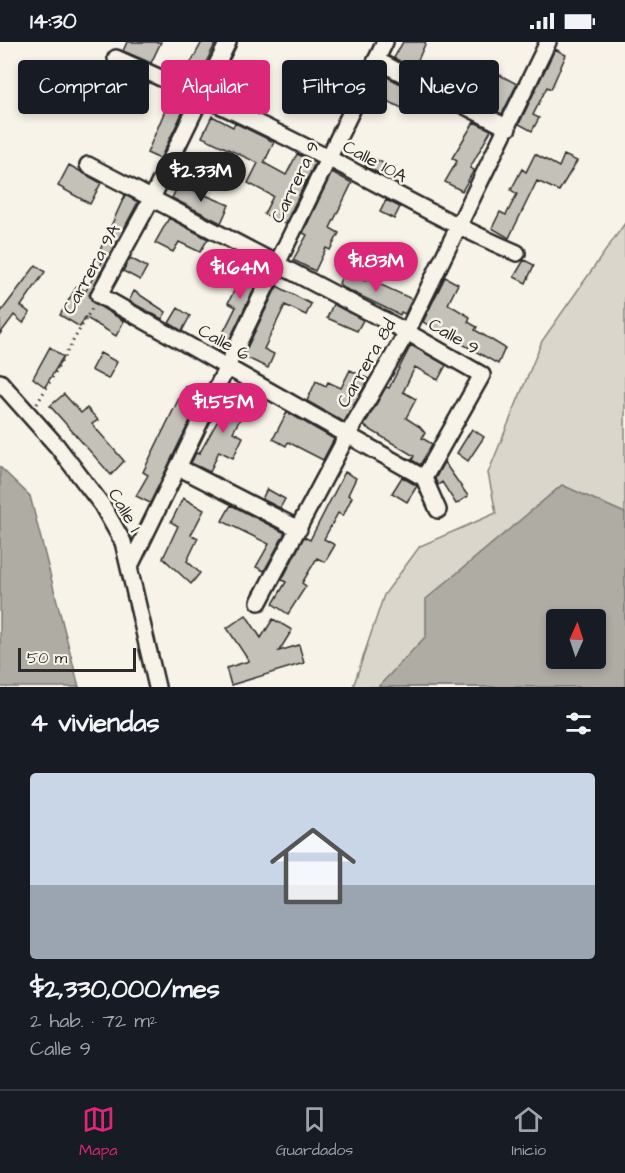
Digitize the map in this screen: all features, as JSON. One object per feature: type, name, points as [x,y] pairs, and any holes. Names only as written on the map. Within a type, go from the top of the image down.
[{"type":"street","name":"Carrera 9A","points":[[219,60],[228,42]]},
{"type":"street","name":"Carrera 9","points":[[376,60],[385,42]]},
{"type":"street","name":"Carrera 8d","points":[[259,602],[348,434],[407,332],[548,42]]},
{"type":"street","name":"Calle 10A","points":[[116,58],[161,77]]},
{"type":"street","points":[[387,66],[508,128]]},
{"type":"street","name":"Carrera 9A","points":[[99,295],[152,198],[193,114]]},
{"type":"street","name":"Calle 10A","points":[[240,114],[457,227],[517,253]]},
{"type":"street","name":"Carrera 9","points":[[130,566],[350,114]]},
{"type":"street","name":"Calle 9","points":[[88,165],[407,332],[482,375],[424,478]]},
{"type":"street","name":"Calle 6","points":[[99,295],[227,365],[424,478]]},
{"type":"street","name":"Calle 1","points":[[0,382],[57,446],[102,505],[123,542],[157,687]]},
{"type":"street","points":[[178,467],[299,529]]},
{"type":"street","points":[[424,478],[438,510]]},
{"type":"path","name":"Carrera 9A","points":[[30,416],[99,295]]},
{"type":"shaded area","points":[[625,223],[625,687],[353,687],[384,595],[420,546],[496,513],[488,473],[542,341]]},
{"type":"shaded area","points":[[0,467],[30,496],[79,687],[0,687]]},
{"type":"shaded area","points":[[562,485],[625,513],[625,687],[378,687],[426,636],[426,599]]},
{"type":"building","points":[[127,42],[161,42],[151,63],[149,60],[123,51]]},
{"type":"building","points":[[202,42],[216,42],[207,60],[192,60]]},
{"type":"building","points":[[403,42],[426,42],[418,60],[399,61],[394,58]]},
{"type":"building","points":[[555,49],[566,55],[551,89],[547,87],[533,115],[539,118],[532,131],[519,124]]},
{"type":"building","points":[[499,75],[517,84],[502,114],[499,112]]},
{"type":"building","points":[[387,77],[399,83],[399,107],[387,101]]},
{"type":"building","points":[[164,114],[182,114],[160,159],[147,153]]},
{"type":"building","points":[[212,116],[233,127],[235,123],[274,142],[264,163],[286,175],[297,154],[315,163],[285,224],[264,214],[273,196],[248,183],[258,163],[202,137]]},
{"type":"building","points":[[474,122],[491,130],[470,168],[474,170],[462,191],[445,182],[457,161],[452,158]]},
{"type":"building","points":[[535,154],[559,167],[564,155],[577,161],[559,191],[537,181],[509,238],[492,228],[500,212],[506,215],[517,194],[511,190],[522,169],[526,172]]},
{"type":"building","points":[[369,156],[385,164],[380,174],[365,166]]},
{"type":"building","points":[[69,165],[101,183],[90,204],[58,186]]},
{"type":"building","points":[[332,172],[352,183],[330,228],[339,233],[330,250],[326,248],[315,271],[293,260],[307,235],[303,233]]},
{"type":"building","points":[[179,184],[229,205],[221,223],[172,198]]},
{"type":"building","points":[[125,195],[138,202],[89,295],[94,303],[124,321],[116,336],[85,317],[80,327],[60,315],[77,286],[86,291],[102,262],[96,259]]},
{"type":"building","points":[[386,200],[400,207],[394,219],[380,212]]},
{"type":"building","points":[[169,218],[208,239],[200,252],[179,242],[173,252],[155,243]]},
{"type":"building","points":[[130,258],[147,267],[140,280],[123,271]]},
{"type":"building","points":[[245,258],[264,268],[223,353],[212,347],[218,336],[221,337],[236,307],[228,303],[241,276],[237,274]]},
{"type":"building","points":[[524,260],[534,265],[526,283],[514,277]]},
{"type":"building","points":[[36,265],[45,272],[21,306],[30,313],[23,323],[14,315],[0,334],[0,313]]},
{"type":"building","points":[[345,271],[412,299],[405,314],[401,312],[400,315],[342,287],[339,283]]},
{"type":"building","points":[[445,277],[458,284],[448,304],[470,317],[468,322],[477,327],[475,330],[505,348],[498,364],[423,322]]},
{"type":"building","points":[[277,286],[311,304],[306,315],[285,305],[264,349],[274,354],[268,368],[243,356]]},
{"type":"building","points":[[134,291],[166,312],[162,319],[129,301]]},
{"type":"building","points":[[333,304],[363,320],[357,331],[327,318]]},
{"type":"building","points":[[178,308],[190,316],[182,331],[169,323]]},
{"type":"building","points":[[411,345],[446,365],[438,380],[415,367],[403,392],[416,399],[406,418],[420,427],[425,433],[422,438],[432,444],[420,465],[412,460],[414,456],[364,426],[386,387],[389,388]]},
{"type":"building","points":[[50,347],[63,357],[45,387],[33,378]]},
{"type":"building","points":[[100,353],[117,362],[108,379],[91,370]]},
{"type":"building","points":[[350,370],[369,379],[344,422],[307,401],[316,381],[326,386],[328,382],[341,388]]},
{"type":"building","points":[[185,386],[202,396],[150,503],[136,496],[148,475],[143,472]]},
{"type":"building","points":[[234,392],[250,401],[233,432],[243,437],[233,458],[219,451],[210,472],[191,463],[196,453],[199,454]]},
{"type":"building","points":[[64,394],[81,413],[87,408],[98,420],[92,424],[124,461],[111,475],[50,406]]},
{"type":"building","points":[[287,412],[334,439],[323,460],[288,442],[286,446],[273,439]]},
{"type":"building","points":[[472,429],[484,437],[468,461],[457,453]]},
{"type":"building","points":[[444,462],[468,496],[456,504],[442,482],[438,485],[435,479]]},
{"type":"building","points":[[345,472],[356,478],[348,495],[352,497],[343,516],[338,513],[324,539],[335,545],[325,562],[317,558],[302,583],[306,586],[288,614],[273,604],[286,582],[282,580],[304,537],[310,540]]},
{"type":"building","points":[[402,477],[417,486],[407,502],[392,493]]},
{"type":"building","points":[[267,489],[285,499],[280,508],[262,499]]},
{"type":"building","points":[[183,498],[204,510],[191,535],[198,538],[187,561],[200,573],[191,584],[163,558],[178,526],[171,522]]},
{"type":"building","points":[[231,505],[285,533],[264,571],[256,567],[269,544],[222,521]]},
{"type":"building","points":[[246,615],[261,638],[273,619],[292,630],[279,651],[299,645],[304,663],[231,685],[226,668],[249,661],[227,628]]}]
